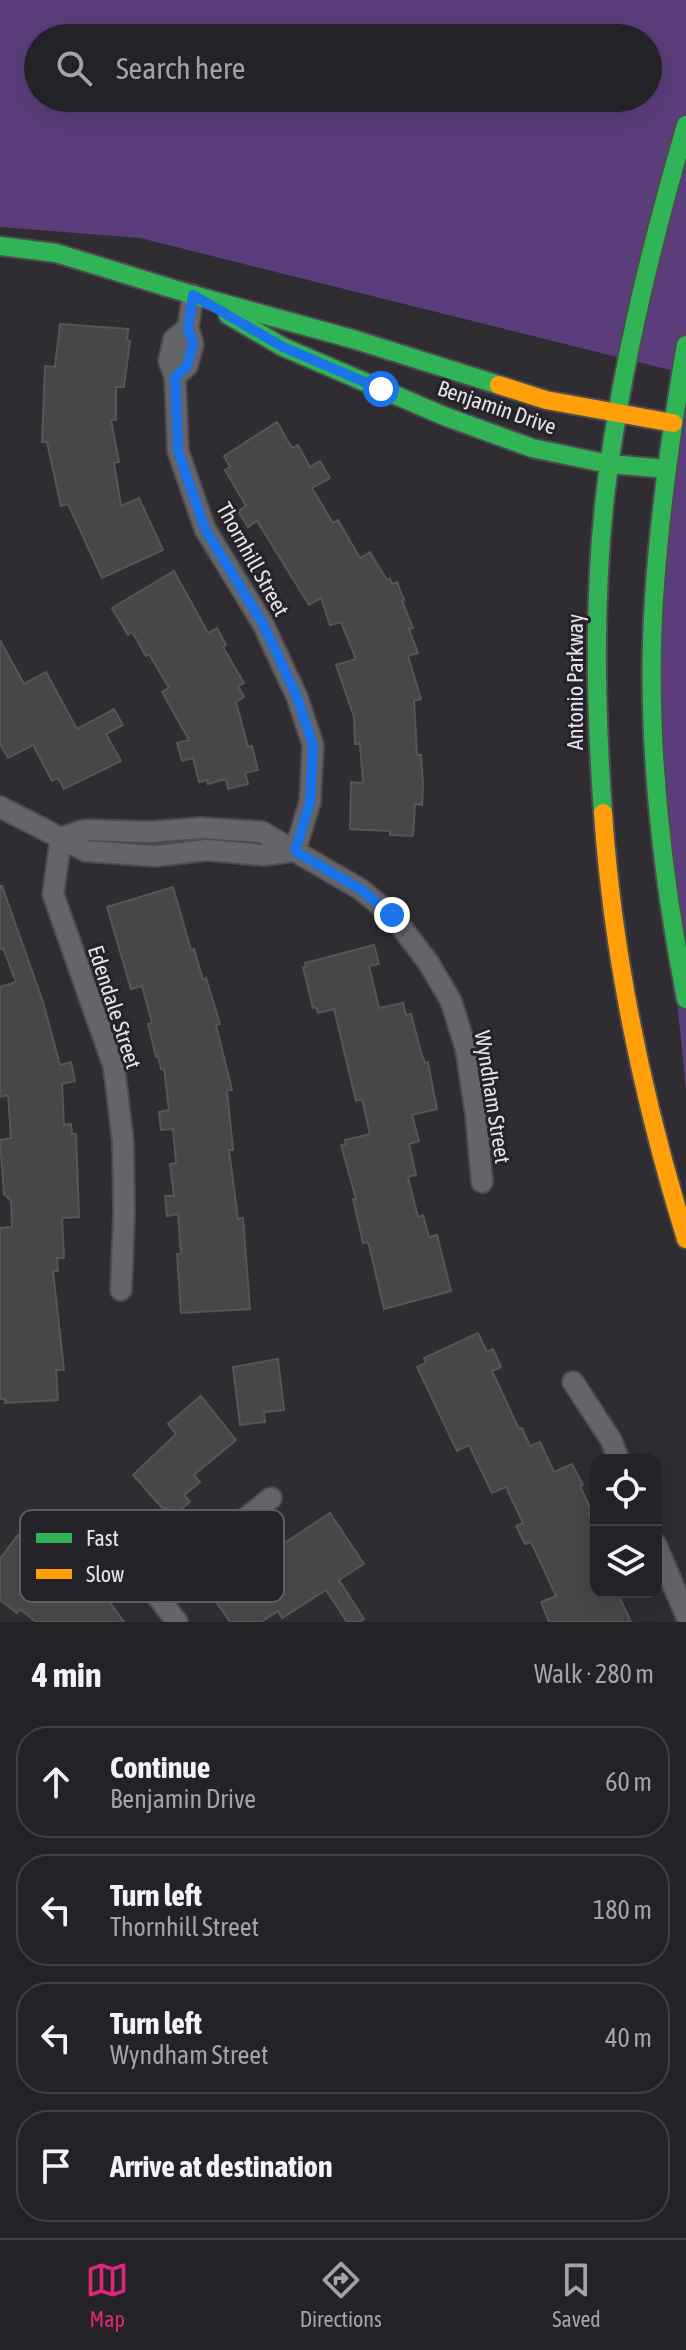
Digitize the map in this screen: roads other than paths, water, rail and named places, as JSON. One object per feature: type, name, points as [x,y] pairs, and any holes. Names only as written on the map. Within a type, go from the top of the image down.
[{"type":"main road","name":"Antonio Parkway","points":[[686,125],[656,225],[635,319],[609,464],[600,563],[596,692],[601,808],[618,950],[641,1081],[686,1239]]},
{"type":"main road","name":"Benjamin Drive","points":[[0,246],[56,253],[356,340],[546,400],[673,423]]},
{"type":"main road","name":"Benjamin Drive","points":[[193,295],[283,347],[444,416],[532,448],[609,464],[667,469]]},
{"type":"main road","points":[[686,345],[667,469],[652,642],[658,806],[686,999]]},
{"type":"street","name":"Thornhill Street","points":[[193,295],[188,328],[193,344],[187,366],[175,377],[178,451],[205,529],[263,624],[297,697],[313,745],[310,802],[295,851]]},
{"type":"street","points":[[0,807],[61,838]]},
{"type":"street","name":"Wyndham Street","points":[[61,838],[85,830],[150,832],[201,828],[262,832],[360,889],[392,915],[428,962],[451,1001],[466,1049],[482,1182]]},
{"type":"street","name":"Edendale Street","points":[[61,838],[53,894],[114,1067],[123,1142],[121,1290]]},
{"type":"street","points":[[573,1382],[611,1440],[617,1454]]},
{"type":"street","points":[[256,1510],[271,1498]]},
{"type":"street","points":[[662,1559],[686,1615]]},
{"type":"street","points":[[162,1602],[177,1622]]}]
